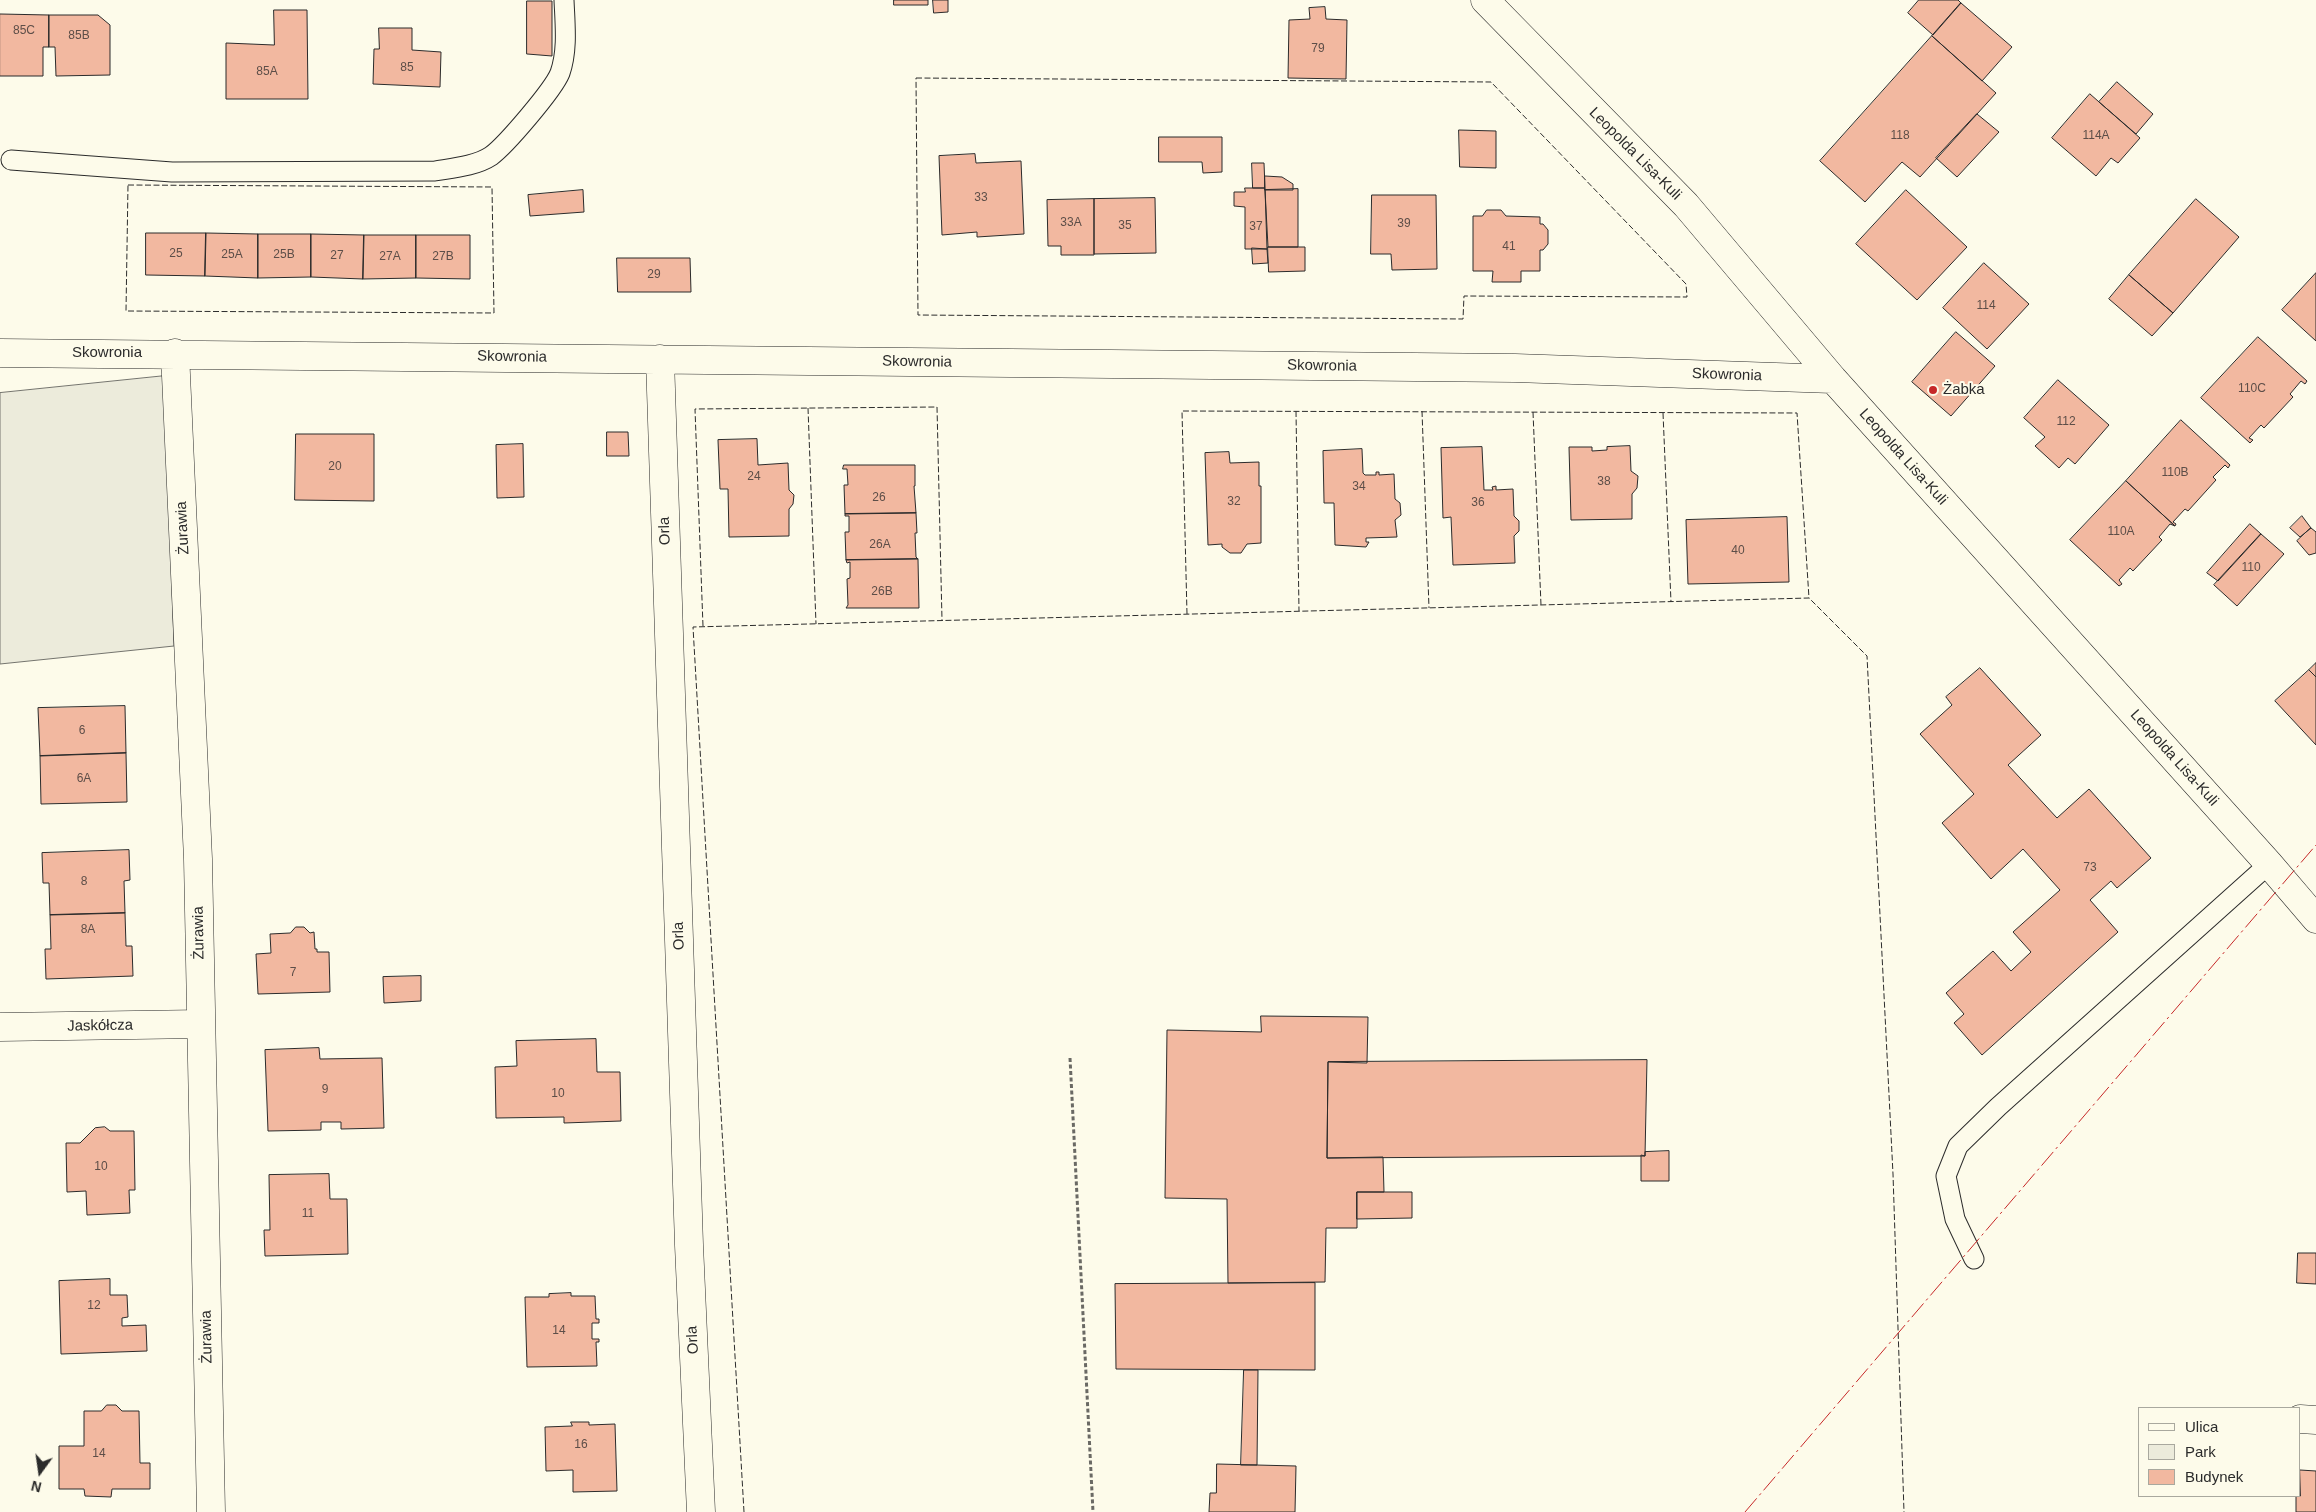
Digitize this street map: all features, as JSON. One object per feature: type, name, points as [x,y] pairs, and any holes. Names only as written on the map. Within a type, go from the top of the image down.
[{"type":"street","name":"Leopolda Lisa-Kuli","points":[[1485,0],[1686,205],[1833,379],[2269,864],[2316,919]]},
{"type":"street","name":"Skowronia","points":[[0,353],[1515,368],[1833,379]]},
{"type":"street","name":"Żurawia","points":[[175,354],[198,859],[210,1512]]},
{"type":"street","name":"Orla","points":[[660,359],[688,1235],[701,1512]]},
{"type":"street","name":"Jaskółcza","points":[[0,1028],[201,1024]]},
{"type":"street","points":[[2301,1420],[2316,1420]]},
{"type":"lane","points":[[11,160],[172,172],[435,171],[470,164],[491,156],[502,145],[546,96],[559,74],[566,47],[564,0]]},
{"type":"lane","points":[[1974,1259],[1955,1219],[1946,1176],[1958,1146],[2006,1100],[2269,864]]},
{"type":"path","points":[[1070,1058],[1093,1512]]},
{"type":"green space","points":[[165,376],[174,646],[0,664],[0,393]]},
{"type":"building","points":[[894,0],[928,0],[928,5],[894,5]]},
{"type":"building","points":[[933,0],[948,0],[948,12],[934,13]]},
{"type":"building","points":[[1919,0],[1958,0],[1961,3],[1933,35],[1908,13]]},
{"type":"building","points":[[527,1],[552,1],[552,56],[527,54]]},
{"type":"building","points":[[1961,3],[2012,47],[1982,81],[1932,36]]},
{"type":"building","points":[[1325,7],[1326,19],[1347,20],[1346,79],[1288,78],[1289,20],[1310,19],[1309,8]]},
{"type":"building","points":[[274,10],[307,10],[308,99],[226,99],[226,43],[274,45]]},
{"type":"building","points":[[0,14],[49,15],[49,47],[43,47],[43,76],[0,76]]},
{"type":"building","points":[[49,15],[98,15],[110,25],[110,75],[56,76],[55,47],[49,47]]},
{"type":"building","points":[[379,28],[412,28],[412,50],[441,52],[440,87],[373,84],[374,49],[379,49]]},
{"type":"building","points":[[1932,36],[1996,93],[1920,177],[1902,162],[1865,202],[1820,161]]},
{"type":"building","points":[[2117,82],[2153,114],[2136,134],[2099,102]]},
{"type":"building","points":[[2090,94],[2140,138],[2118,163],[2111,158],[2096,176],[2052,138]]},
{"type":"building","points":[[1977,114],[1999,132],[1957,177],[1936,158]]},
{"type":"building","points":[[1459,130],[1496,131],[1496,168],[1460,167]]},
{"type":"building","points":[[1159,137],[1222,137],[1222,172],[1203,173],[1202,162],[1159,162]]},
{"type":"building","points":[[975,154],[976,163],[1021,161],[1024,234],[977,237],[977,232],[942,235],[939,156]]},
{"type":"building","points":[[1252,163],[1264,163],[1265,188],[1253,188]]},
{"type":"building","points":[[1265,176],[1282,177],[1293,184],[1293,190],[1265,190]]},
{"type":"building","points":[[1245,188],[1265,188],[1267,249],[1245,249],[1245,207],[1234,206],[1234,192],[1245,192]]},
{"type":"building","points":[[1298,189],[1298,247],[1268,247],[1265,190]]},
{"type":"building","points":[[583,190],[584,212],[530,216],[528,195]]},
{"type":"building","points":[[1906,190],[1967,247],[1917,300],[1856,244]]},
{"type":"building","points":[[1372,195],[1436,195],[1437,269],[1392,270],[1391,254],[1371,254]]},
{"type":"building","points":[[1155,198],[1156,253],[1094,254],[1094,199]]},
{"type":"building","points":[[1094,199],[1094,255],[1061,255],[1061,246],[1048,246],[1047,200]]},
{"type":"building","points":[[2196,199],[2239,237],[2173,313],[2129,275]]},
{"type":"building","points":[[1487,210],[1501,210],[1506,216],[1540,217],[1540,224],[1543,224],[1548,230],[1548,244],[1543,250],[1540,250],[1540,271],[1521,271],[1521,282],[1492,282],[1493,271],[1473,271],[1473,216],[1482,216]]},
{"type":"building","points":[[146,233],[206,233],[205,276],[146,275]]},
{"type":"building","points":[[206,233],[258,234],[258,278],[205,276]]},
{"type":"building","points":[[258,234],[311,234],[311,277],[258,278]]},
{"type":"building","points":[[311,234],[364,235],[363,279],[311,277]]},
{"type":"building","points":[[364,235],[416,235],[416,278],[363,279]]},
{"type":"building","points":[[416,235],[470,235],[470,279],[416,278]]},
{"type":"building","points":[[1268,247],[1305,247],[1305,271],[1269,272]]},
{"type":"building","points":[[1252,248],[1267,249],[1268,263],[1253,264]]},
{"type":"building","points":[[617,258],[690,258],[691,292],[618,292]]},
{"type":"building","points":[[1984,263],[2029,304],[1987,349],[1943,308]]},
{"type":"building","points":[[2316,273],[2316,341],[2282,310]]},
{"type":"building","points":[[2129,275],[2173,313],[2152,336],[2109,299]]},
{"type":"building","points":[[1956,332],[1995,366],[1951,416],[1912,382]]},
{"type":"building","points":[[2258,337],[2307,381],[2305,384],[2301,381],[2290,394],[2293,397],[2264,428],[2261,425],[2249,438],[2253,440],[2250,443],[2201,398]]},
{"type":"building","points":[[2058,380],[2109,425],[2075,464],[2068,458],[2059,468],[2035,446],[2045,437],[2024,418]]},
{"type":"building","points":[[2181,420],[2230,465],[2228,468],[2225,465],[2213,477],[2216,480],[2188,511],[2185,509],[2173,522],[2176,524],[2175,526],[2126,481]]},
{"type":"building","points":[[607,432],[628,432],[629,456],[607,456]]},
{"type":"building","points":[[296,434],[374,434],[374,501],[295,500]]},
{"type":"building","points":[[757,439],[758,465],[788,463],[789,490],[794,495],[793,504],[789,509],[789,536],[729,537],[728,489],[720,489],[718,440]]},
{"type":"building","points":[[523,444],[524,497],[497,498],[496,445]]},
{"type":"building","points":[[1630,446],[1631,471],[1638,476],[1637,488],[1632,494],[1632,519],[1571,520],[1569,447],[1592,447],[1592,451],[1607,450],[1607,447]]},
{"type":"building","points":[[1482,447],[1484,490],[1493,490],[1492,487],[1496,486],[1496,490],[1513,489],[1514,516],[1519,521],[1519,531],[1514,536],[1515,563],[1453,565],[1451,517],[1443,518],[1441,448]]},
{"type":"building","points":[[1362,449],[1363,473],[1365,475],[1376,475],[1376,472],[1379,472],[1379,475],[1394,474],[1395,499],[1400,503],[1401,515],[1395,520],[1397,537],[1366,538],[1366,542],[1369,542],[1366,547],[1335,545],[1334,503],[1324,503],[1323,451]]},
{"type":"building","points":[[1229,452],[1230,463],[1259,462],[1261,543],[1247,544],[1241,553],[1230,553],[1222,547],[1222,544],[1208,545],[1205,453]]},
{"type":"building","points":[[844,465],[915,465],[916,513],[845,514],[844,485],[848,485],[847,469],[843,469]]},
{"type":"building","points":[[2126,481],[2175,526],[2170,524],[2159,537],[2162,540],[2133,571],[2130,568],[2119,580],[2122,584],[2119,586],[2070,540]]},
{"type":"building","points":[[916,513],[916,557],[918,559],[846,560],[845,532],[849,532],[849,516],[845,516],[845,514]]},
{"type":"building","points":[[2302,516],[2311,528],[2300,537],[2290,528]]},
{"type":"building","points":[[1787,517],[1789,582],[1688,584],[1686,520]]},
{"type":"building","points":[[2250,524],[2261,534],[2218,581],[2207,573]]},
{"type":"building","points":[[2311,528],[2316,532],[2316,553],[2309,555],[2297,541]]},
{"type":"building","points":[[2261,534],[2284,554],[2237,606],[2214,585]]},
{"type":"building","points":[[918,559],[919,608],[846,608],[848,605],[847,579],[850,578],[850,562],[847,563],[846,560]]},
{"type":"building","points":[[2316,663],[2316,677],[2309,670]]},
{"type":"building","points":[[1980,668],[2041,735],[2008,765],[2057,818],[2089,789],[2151,858],[2117,888],[2111,881],[2090,900],[2118,932],[1982,1055],[1954,1023],[1964,1014],[1946,993],[1993,951],[2011,971],[2031,952],[2013,932],[2060,890],[2023,849],[1991,879],[1942,823],[1974,794],[1920,734],[1952,705],[1946,697]]},
{"type":"building","points":[[2309,670],[2316,677],[2316,745],[2275,701]]},
{"type":"building","points":[[125,706],[126,753],[40,756],[38,708]]},
{"type":"building","points":[[126,753],[127,802],[41,804],[40,756]]},
{"type":"building","points":[[129,850],[130,880],[124,881],[125,913],[50,915],[49,883],[43,883],[42,853]]},
{"type":"building","points":[[125,913],[126,946],[132,946],[133,976],[46,979],[45,949],[51,949],[50,915]]},
{"type":"building","points":[[296,927],[304,927],[310,933],[314,932],[315,949],[317,949],[317,952],[329,952],[330,992],[258,994],[256,954],[271,953],[270,934],[290,933]]},
{"type":"building","points":[[421,976],[421,1001],[384,1003],[383,977]]},
{"type":"building","points":[[1261,1016],[1368,1017],[1367,1063],[1328,1062],[1327,1158],[1383,1157],[1384,1192],[1357,1192],[1357,1228],[1326,1228],[1325,1282],[1228,1283],[1227,1199],[1165,1198],[1167,1030],[1261,1032]]},
{"type":"building","points":[[596,1039],[597,1072],[620,1072],[621,1121],[564,1123],[564,1117],[496,1118],[495,1067],[517,1066],[516,1041]]},
{"type":"building","points":[[319,1048],[320,1059],[382,1058],[384,1128],[341,1129],[341,1122],[321,1122],[321,1130],[268,1131],[265,1050]]},
{"type":"building","points":[[1647,1060],[1645,1156],[1327,1158],[1328,1062]]},
{"type":"building","points":[[105,1127],[110,1131],[134,1131],[135,1190],[129,1190],[130,1213],[87,1215],[86,1191],[67,1192],[66,1143],[80,1143],[95,1128]]},
{"type":"building","points":[[1669,1151],[1669,1181],[1641,1181],[1641,1155],[1645,1156],[1645,1152]]},
{"type":"building","points":[[329,1174],[330,1199],[347,1199],[348,1254],[265,1256],[264,1230],[270,1230],[269,1175]]},
{"type":"building","points":[[1357,1192],[1412,1192],[1412,1218],[1357,1219]]},
{"type":"building","points":[[2298,1253],[2316,1253],[2316,1284],[2297,1283]]},
{"type":"building","points":[[110,1279],[110,1295],[127,1295],[128,1317],[122,1318],[122,1326],[146,1325],[147,1351],[61,1354],[59,1281]]},
{"type":"building","points":[[1315,1283],[1315,1370],[1116,1369],[1115,1284]]},
{"type":"building","points":[[571,1293],[571,1296],[595,1296],[596,1319],[599,1319],[599,1323],[592,1323],[592,1339],[599,1339],[599,1342],[596,1342],[597,1366],[527,1367],[525,1297],[549,1297],[549,1294]]},
{"type":"building","points":[[1244,1370],[1258,1370],[1257,1465],[1241,1465]]},
{"type":"building","points":[[107,1405],[116,1405],[122,1411],[139,1411],[140,1463],[150,1463],[150,1489],[112,1489],[111,1497],[85,1496],[84,1489],[59,1489],[59,1446],[84,1446],[84,1411],[101,1411]]},
{"type":"building","points":[[571,1422],[589,1422],[589,1425],[615,1424],[617,1491],[573,1492],[573,1470],[546,1471],[545,1427],[572,1426]]},
{"type":"building","points":[[1217,1464],[1296,1466],[1295,1512],[1209,1512],[1210,1493],[1216,1493]]},
{"type":"building","points":[[2301,1470],[2316,1471],[2316,1512],[2296,1512],[2296,1497],[2301,1497]]},
{"type":"fence","points":[[916,78],[1491,82],[1686,284],[1687,297],[1464,296],[1463,319],[918,315],[916,78]]},
{"type":"fence","points":[[128,185],[492,187],[494,313],[126,311],[128,185]]},
{"type":"fence","points":[[703,626],[695,409],[937,407],[942,620]]},
{"type":"fence","points":[[808,408],[816,624]]},
{"type":"fence","points":[[1187,614],[1182,411],[1797,413],[1809,598]]},
{"type":"fence","points":[[1296,411],[1299,611]]},
{"type":"fence","points":[[1422,411],[1429,608]]},
{"type":"fence","points":[[1533,412],[1541,605]]},
{"type":"fence","points":[[1663,413],[1671,602]]},
{"type":"fence","points":[[744,1512],[693,627],[1809,598],[1867,656],[1893,1174],[1904,1512]]},
{"type":"power","points":[[1745,1512],[2316,845]]},
{"type":"place","name":"Żabka","points":[[1933,390]]}]
